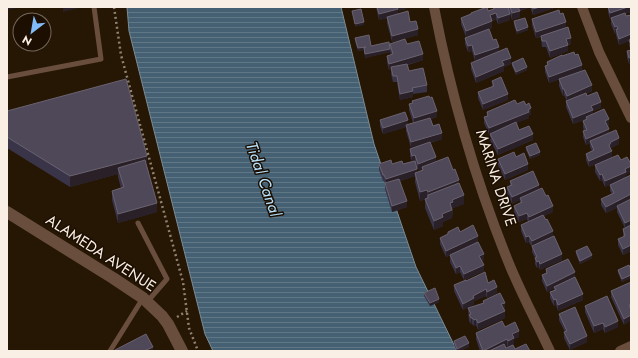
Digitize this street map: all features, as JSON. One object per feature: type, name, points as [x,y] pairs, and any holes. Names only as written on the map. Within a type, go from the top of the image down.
[{"type":"street","name":"MARINA DRIVE","points":[[434,7],[447,69],[474,162],[493,220],[511,267],[550,351]]},
{"type":"street","points":[[582,7],[599,52],[631,118]]},
{"type":"street","name":"ALAMEDA AVENUE","points":[[7,212],[113,278],[145,300],[162,316],[168,324],[182,351]]},
{"type":"street","points":[[620,351],[631,346]]},
{"type":"lane","points":[[7,77],[101,59],[94,7]]},
{"type":"lane","points":[[110,351],[145,300],[167,279],[138,223]]},
{"type":"path","points":[[114,7],[121,55],[183,282],[189,328],[198,351]]},
{"type":"water","name":"Tidal Canal","points":[[127,7],[341,7],[374,144],[416,267],[457,351],[213,351],[205,334],[129,31]]},
{"type":"building","points":[[377,7],[397,7],[398,9],[379,14]]},
{"type":"building","points":[[487,7],[488,11],[494,9],[494,7],[508,7],[510,14],[498,18],[496,13],[490,15],[492,21],[466,31],[461,18]]},
{"type":"building","points":[[510,7],[518,7],[520,11],[512,13]]},
{"type":"building","points":[[608,7],[628,7],[610,13]]},
{"type":"building","points":[[361,9],[364,22],[355,24],[352,11]]},
{"type":"building","points":[[559,10],[560,14],[563,13],[566,22],[536,32],[532,19]]},
{"type":"building","points":[[408,11],[410,22],[416,21],[418,29],[392,36],[387,17]]},
{"type":"building","points":[[625,13],[626,16],[631,15],[631,34],[619,39],[616,29],[618,29],[617,26],[615,27],[611,18]]},
{"type":"building","points":[[525,18],[528,27],[517,31],[514,21]]},
{"type":"building","points":[[568,27],[571,38],[566,39],[568,45],[550,51],[546,41],[542,41],[541,36]]},
{"type":"building","points":[[489,29],[493,40],[496,39],[499,47],[475,55],[472,45],[468,46],[465,38]]},
{"type":"building","points":[[369,35],[371,46],[389,42],[390,49],[365,54],[364,48],[366,47],[358,48],[355,38]]},
{"type":"building","points":[[405,39],[407,44],[419,41],[423,54],[389,64],[387,56],[393,54],[390,44]]},
{"type":"building","points":[[507,48],[511,58],[502,61],[504,65],[476,77],[471,63]]},
{"type":"building","points":[[631,50],[631,57],[629,58],[627,51]]},
{"type":"building","points":[[574,52],[575,55],[578,54],[582,65],[549,77],[545,66],[548,65],[547,62],[562,55]]},
{"type":"building","points":[[523,58],[527,67],[516,72],[512,63]]},
{"type":"building","points":[[407,64],[409,71],[423,68],[427,85],[412,88],[413,91],[400,94],[397,76],[393,76],[391,67]]},
{"type":"building","points":[[585,70],[592,85],[567,96],[559,79]]},
{"type":"building","points":[[501,77],[508,94],[483,104],[478,92],[494,86],[492,81]]},
{"type":"building","points":[[126,79],[147,156],[70,176],[7,137],[7,111]]},
{"type":"building","points":[[597,92],[601,102],[591,106],[593,110],[573,118],[566,101],[586,93],[587,96]]},
{"type":"building","points":[[429,96],[430,98],[432,97],[437,111],[414,118],[409,104],[413,103],[412,101]]},
{"type":"building","points":[[515,100],[517,104],[524,101],[526,105],[529,103],[531,108],[528,110],[529,112],[489,128],[484,117],[488,116],[487,112]]},
{"type":"building","points":[[604,109],[609,119],[605,121],[609,129],[586,139],[583,131],[587,130],[583,121],[587,119],[586,117]]},
{"type":"building","points":[[405,112],[408,120],[383,128],[380,120]]},
{"type":"building","points":[[430,118],[433,126],[439,124],[442,133],[411,142],[406,125]]},
{"type":"building","points":[[516,122],[519,130],[529,126],[533,134],[498,149],[490,134]]},
{"type":"building","points":[[616,130],[619,138],[611,142],[609,146],[612,151],[589,161],[586,154],[594,150],[590,141]]},
{"type":"building","points":[[430,142],[436,157],[418,164],[415,155],[412,156],[410,149]]},
{"type":"building","points":[[536,143],[540,152],[530,156],[526,147]]},
{"type":"building","points":[[514,152],[516,157],[524,153],[528,164],[505,174],[498,159]]},
{"type":"building","points":[[618,155],[621,160],[627,157],[631,166],[625,169],[626,172],[605,181],[595,165]]},
{"type":"building","points":[[448,157],[459,180],[428,192],[427,190],[420,192],[415,173],[423,170],[422,167]]},
{"type":"building","points":[[145,160],[157,203],[118,214],[112,191],[124,187],[118,168]]},
{"type":"building","points":[[391,160],[392,164],[402,161],[403,164],[415,161],[417,169],[386,179],[379,164]]},
{"type":"building","points":[[533,171],[539,185],[512,197],[507,187],[512,185],[510,181]]},
{"type":"building","points":[[631,175],[631,194],[606,207],[601,199],[614,193],[610,185]]},
{"type":"building","points":[[399,179],[407,201],[392,206],[385,183]]},
{"type":"building","points":[[459,183],[464,195],[452,200],[453,202],[450,203],[452,210],[442,214],[443,217],[434,221],[425,199],[428,198],[428,195]]},
{"type":"building","points":[[542,188],[546,196],[548,195],[553,206],[529,217],[527,213],[519,216],[514,206],[522,202],[520,198]]},
{"type":"building","points":[[631,199],[631,220],[625,223],[617,206]]},
{"type":"building","points":[[543,215],[546,220],[547,219],[553,231],[532,241],[529,236],[526,237],[521,225]]},
{"type":"building","points":[[473,225],[478,236],[446,251],[440,238],[458,227],[460,232]]},
{"type":"building","points":[[631,225],[631,245],[623,249],[618,239],[625,236],[623,229]]},
{"type":"building","points":[[554,236],[562,254],[540,264],[535,258],[537,257],[532,246]]},
{"type":"building","points":[[478,242],[484,254],[479,256],[484,265],[464,274],[460,266],[456,268],[450,255]]},
{"type":"building","points":[[587,246],[592,255],[580,261],[576,251]]},
{"type":"building","points":[[568,259],[575,272],[547,286],[542,275],[547,273],[546,269]]},
{"type":"building","points":[[629,265],[631,275],[622,279],[618,270]]},
{"type":"building","points":[[485,272],[488,283],[494,280],[497,287],[487,292],[486,289],[473,296],[474,298],[463,304],[454,285]]},
{"type":"building","points":[[575,277],[583,294],[558,305],[556,299],[554,300],[550,292],[556,290],[554,287]]},
{"type":"building","points":[[631,282],[631,304],[629,305],[631,315],[624,319],[611,291]]},
{"type":"building","points":[[435,288],[439,299],[430,303],[424,293]]},
{"type":"building","points":[[500,293],[505,303],[501,304],[505,311],[478,323],[476,319],[474,320],[471,318],[468,308],[484,303],[483,301]]},
{"type":"building","points":[[607,296],[618,321],[605,327],[603,323],[594,326],[585,306]]},
{"type":"building","points":[[575,307],[587,336],[570,344],[564,332],[567,331],[559,314]]},
{"type":"building","points":[[502,321],[505,327],[515,322],[519,331],[512,334],[514,338],[508,341],[507,339],[483,351],[476,333]]},
{"type":"building","points":[[146,334],[153,347],[144,351],[115,350]]},
{"type":"building","points":[[465,336],[469,343],[457,349],[454,341]]},
{"type":"building","points":[[504,344],[506,348],[513,345],[515,349],[526,344],[530,351],[489,351]]}]
